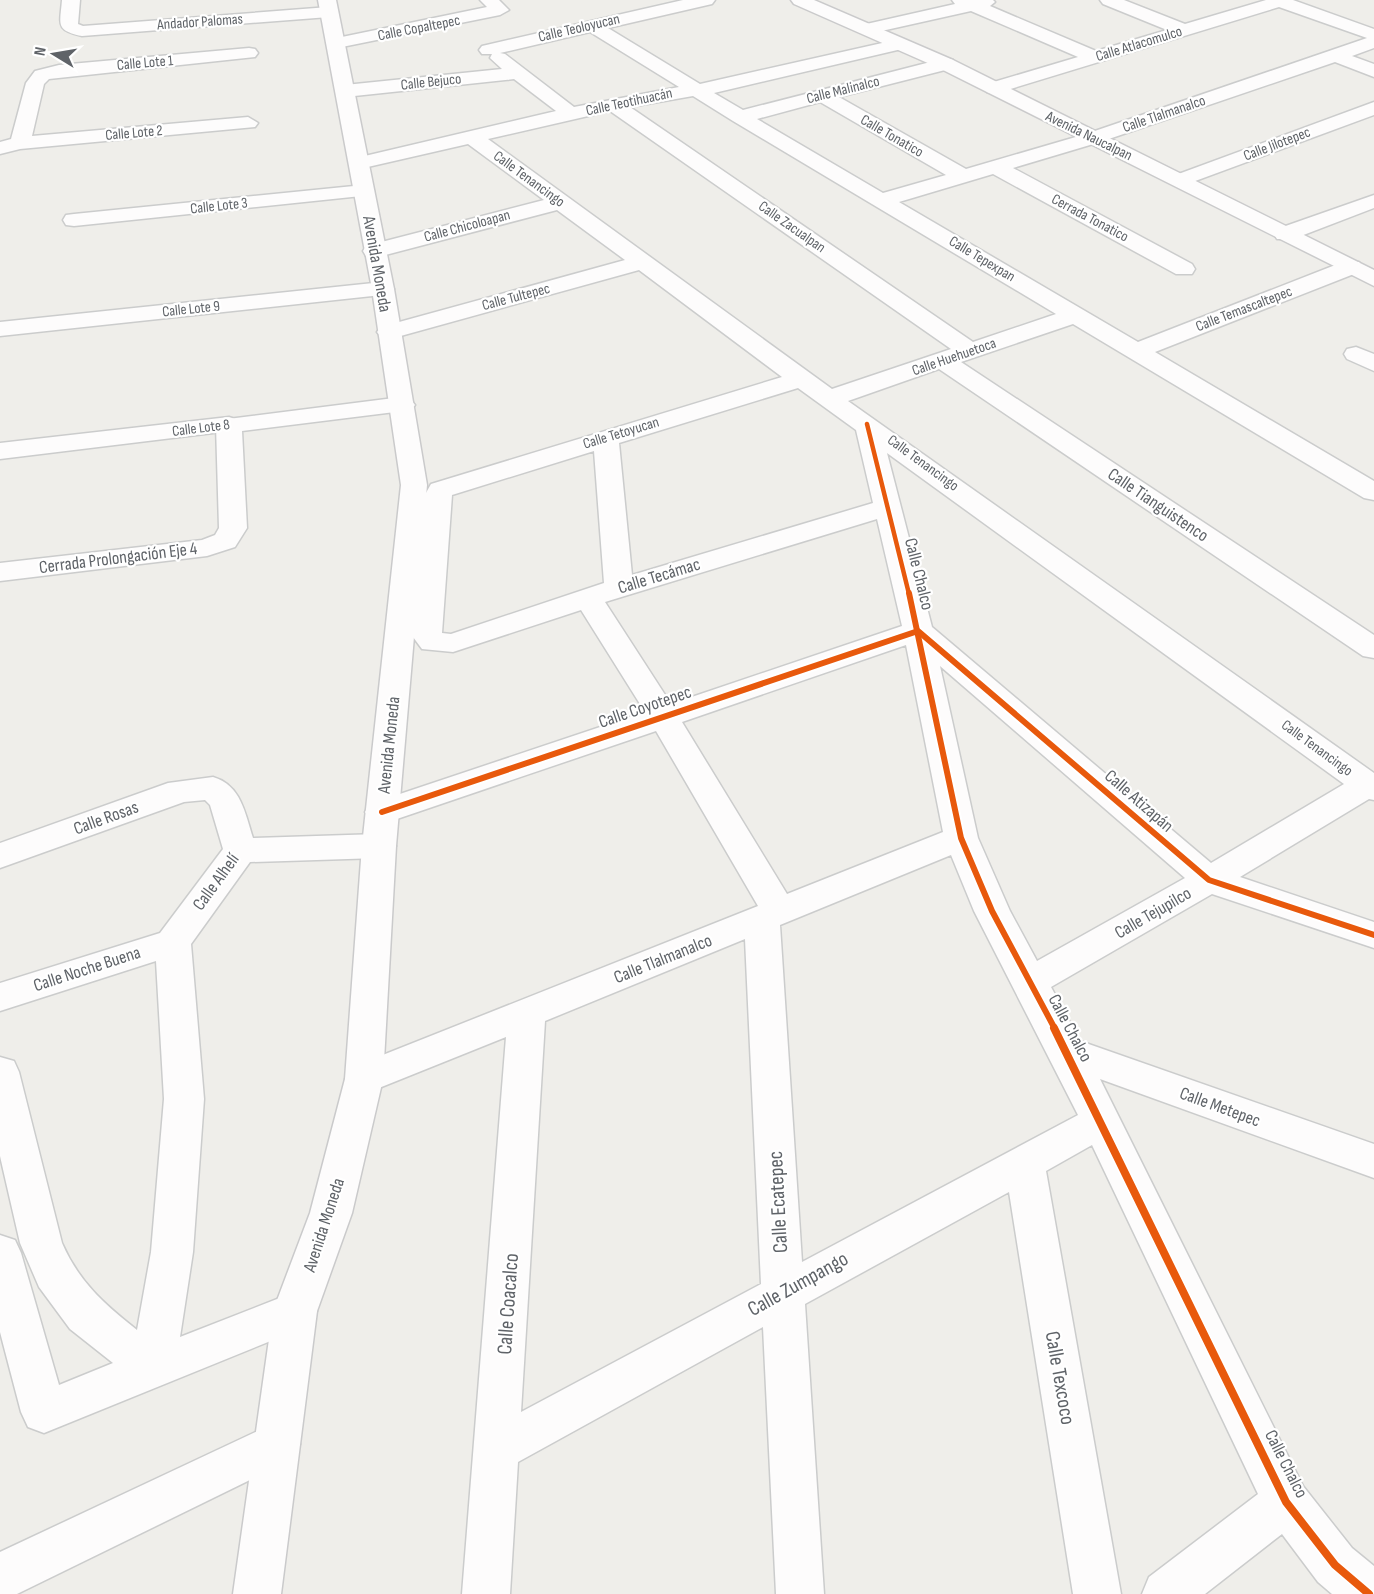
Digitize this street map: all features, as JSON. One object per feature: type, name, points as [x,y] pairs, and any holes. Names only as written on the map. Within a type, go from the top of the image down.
[{"type":"street","name":"Andador Palomas","points":[[70,0],[69,27],[72,30],[196,22],[328,6]]},
{"type":"street","points":[[194,0],[196,22]]},
{"type":"street","points":[[642,0],[660,10]]},
{"type":"street","name":"Calle Teoloyucan","points":[[488,50],[706,0]]},
{"type":"street","name":"Avenida Naucalpan","points":[[800,0],[946,64],[1374,279]]},
{"type":"street","points":[[868,29],[967,2],[995,0]]},
{"type":"street","points":[[1109,0],[1183,30]]},
{"type":"street","points":[[1280,0],[1374,35]]},
{"type":"street","name":"Calle Atlacomulco","points":[[994,88],[1280,0]]},
{"type":"street","points":[[967,2],[1094,57]]},
{"type":"street","name":"Calle Copaltepec","points":[[337,43],[451,22],[495,5]]},
{"type":"street","name":"Avenida Moneda","points":[[257,1594],[296,1311],[331,1214],[364,1079],[379,846],[414,485],[383,289],[328,6]]},
{"type":"street","points":[[451,22],[571,114]]},
{"type":"street","name":"Calle Tepexpan","points":[[591,26],[740,117],[1374,492]]},
{"type":"street","name":"Calle Tlalmanalco","points":[[882,200],[1093,138],[1374,42]]},
{"type":"street","name":"Calle Teotihuacán","points":[[362,177],[472,137],[613,104],[696,90],[900,44]]},
{"type":"street","name":"Calle Lote 1","points":[[10,146],[35,83],[42,75],[59,71],[249,53]]},
{"type":"street","points":[[1337,56],[1374,71]]},
{"type":"street","name":"Calle Malinalco","points":[[740,117],[946,64]]},
{"type":"street","name":"Calle Bejuco","points":[[345,90],[517,73]]},
{"type":"street","name":"Calle Tonatico","points":[[821,95],[963,176]]},
{"type":"street","name":"Calle Zacualpan","points":[[613,104],[970,351]]},
{"type":"street","name":"Calle Jilotepec","points":[[1180,180],[1374,108]]},
{"type":"street","name":"Calle Lote 2","points":[[10,146],[248,123]]},
{"type":"street","name":"Calle Tenancingo","points":[[472,137],[801,379],[831,398],[1371,787]]},
{"type":"street","name":"Cerrada Tonatico","points":[[996,167],[1184,269]]},
{"type":"street","name":"Calle Lote 3","points":[[74,220],[362,177]]},
{"type":"street","points":[[1285,234],[1374,201]]},
{"type":"street","name":"Calle Chicoloapan","points":[[374,251],[561,202]]},
{"type":"street","name":"Calle Tultepec","points":[[389,332],[643,262]]},
{"type":"street","name":"Calle Temascaltepec","points":[[1137,351],[1351,267]]},
{"type":"street","name":"Calle Lote 9","points":[[0,329],[383,289]]},
{"type":"street","name":"Calle Huehuetoca","points":[[831,398],[1076,315]]},
{"type":"street","name":"Calle Tianguistenco","points":[[943,361],[1374,649]]},
{"type":"street","name":"Calle Tetoyucan","points":[[433,642],[425,633],[436,500],[441,490],[801,379]]},
{"type":"street","name":"Calle Lote 8","points":[[0,451],[402,405]]},
{"type":"street","name":"Calle Chalco","points":[[867,424],[918,631],[961,838],[993,911],[1067,1052],[1286,1502],[1335,1565],[1369,1594]]},
{"type":"street","name":"Cerrada Prolongación Eje 4","points":[[0,572],[207,548],[225,541],[233,528],[229,425]]},
{"type":"street","points":[[606,438],[619,588]]},
{"type":"street","name":"Calle Tecámac","points":[[433,642],[453,643],[619,588],[886,508]]},
{"type":"street","name":"Calle Ecatepec","points":[[588,598],[663,716],[770,915],[784,1293],[800,1594]]},
{"type":"street","name":"Calle Coyotepec","points":[[382,812],[918,631]]},
{"type":"street","name":"Calle Atizapán","points":[[918,631],[1209,880],[1374,935]]},
{"type":"street","name":"Calle Tejupilco","points":[[1029,983],[1371,787]]},
{"type":"street","name":"Calle Alhelí","points":[[173,942],[240,850],[225,801],[213,788]]},
{"type":"street","name":"Calle Rosas","points":[[0,856],[180,791],[213,788]]},
{"type":"street","name":"Calle Tlalmanalco","points":[[364,1079],[961,838]]},
{"type":"street","points":[[240,850],[379,846]]},
{"type":"street","points":[[153,1368],[172,1251],[184,1099],[173,942]]},
{"type":"street","name":"Calle Noche Buena","points":[[0,997],[173,942]]},
{"type":"street","name":"Calle Coacalco","points":[[486,1594],[527,1014]]},
{"type":"street","name":"Calle Metepec","points":[[1067,1052],[1374,1161]]},
{"type":"street","points":[[0,1072],[41,1242],[54,1274],[86,1315],[153,1368]]},
{"type":"street","name":"Calle Zumpango","points":[[498,1449],[1100,1122]]},
{"type":"street","name":"Calle Texcoco","points":[[1024,1162],[1097,1594]]},
{"type":"street","points":[[0,1253],[44,1412],[296,1311]]},
{"type":"street","points":[[0,1576],[277,1444]]},
{"type":"street","points":[[1166,1594],[1286,1502]]},
{"type":"cycle path","points":[[867,424],[918,631],[961,838],[992,911],[1067,1052],[1286,1502],[1335,1565],[1369,1594]]},
{"type":"cycle path","points":[[382,812],[918,631],[1209,880],[1374,935]]}]
